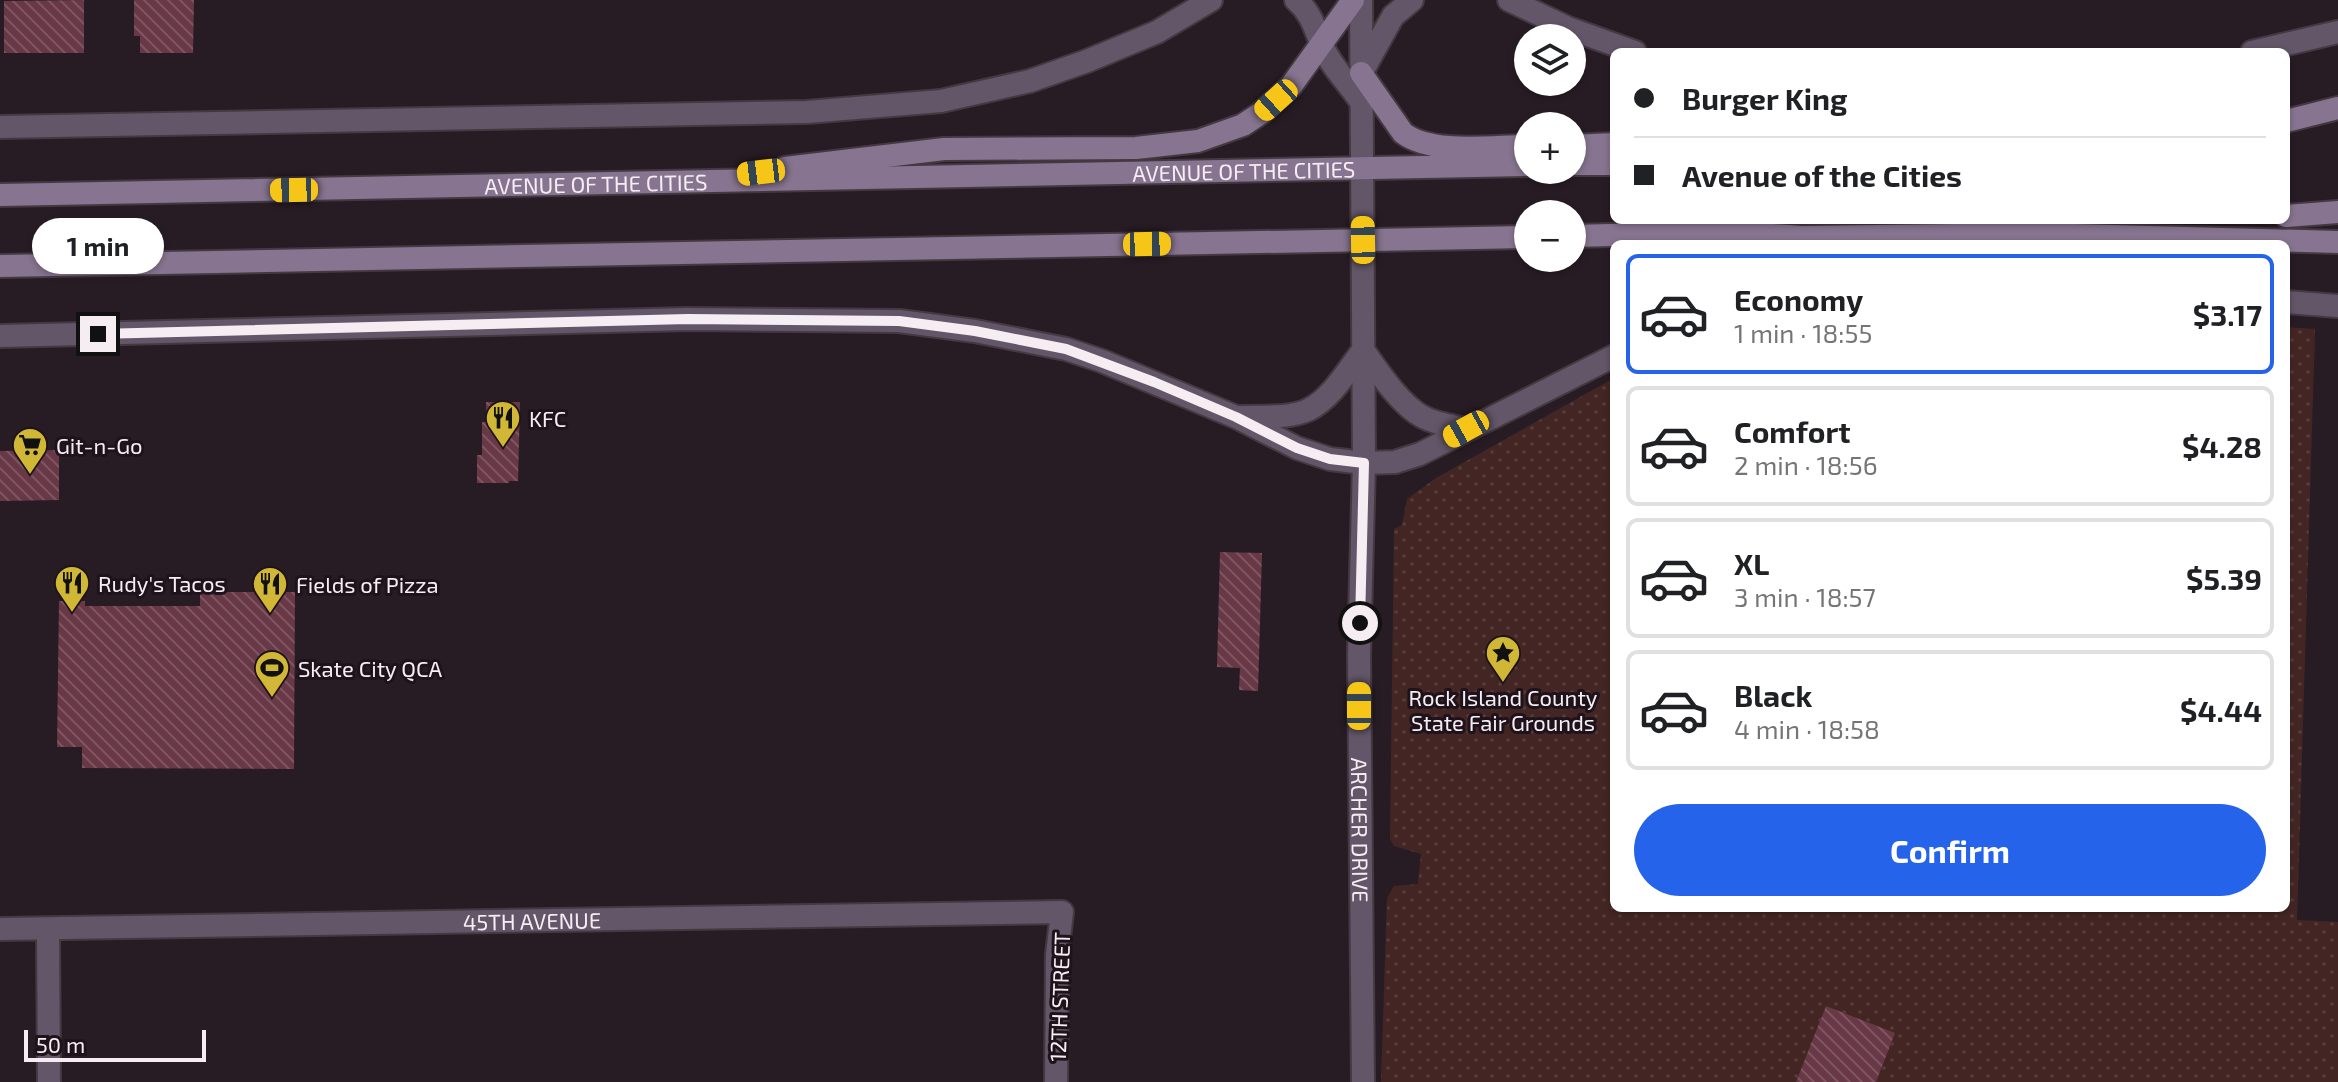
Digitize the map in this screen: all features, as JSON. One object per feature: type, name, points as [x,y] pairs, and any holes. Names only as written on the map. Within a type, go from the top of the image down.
[{"type":"main road","points":[[673,184],[907,152],[1136,148],[1198,141],[1243,125],[1291,86],[1353,0]]},
{"type":"main road","points":[[1361,73],[1403,133],[1412,139],[1440,146],[1514,146]]},
{"type":"main road","points":[[2290,120],[2338,108]]},
{"type":"main road","points":[[1586,145],[1610,144]]},
{"type":"main road","points":[[1586,164],[1610,164]]},
{"type":"main road","name":"AVENUE OF THE CITIES","points":[[0,195],[1514,165]]},
{"type":"main road","points":[[2290,216],[2338,212]]},
{"type":"main road","points":[[1586,236],[1869,224]]},
{"type":"main road","points":[[1731,232],[1802,237],[2038,234],[2263,240]]},
{"type":"main road","points":[[0,266],[1514,237]]},
{"type":"main road","points":[[856,250],[1305,241]]},
{"type":"main road","points":[[2290,241],[2338,242]]},
{"type":"street","points":[[0,127],[807,112],[941,101],[1030,81],[1087,61],[1157,32],[1211,0]]},
{"type":"street","points":[[1296,0],[1312,17],[1322,44],[1361,103]]},
{"type":"street","name":"ARCHER DRIVE","points":[[1361,0],[1364,463],[1359,655],[1363,1082]]},
{"type":"street","points":[[1361,73],[1393,16],[1412,0]]},
{"type":"street","points":[[1491,0],[1516,3],[1568,28],[1624,48]]},
{"type":"street","points":[[2269,48],[2338,32]]},
{"type":"street","points":[[2290,302],[2338,306]]},
{"type":"street","points":[[0,336],[688,319],[899,321],[975,331],[1066,349],[1236,417],[1297,448],[1330,459],[1364,463],[1395,462],[1420,454],[1610,358]]},
{"type":"street","points":[[1236,417],[1269,416],[1309,409],[1341,380],[1363,350],[1391,389],[1420,416],[1466,429]]},
{"type":"street","name":"45TH AVENUE","points":[[0,929],[1062,912]]},
{"type":"street","name":"12TH STREET","points":[[1056,1082],[1057,955],[1062,912]]},
{"type":"street","points":[[48,930],[49,1082]]},
{"type":"shaded area","name":"Rock Island County State Fair Grounds","points":[[2290,327],[2315,329],[2297,920],[2338,922],[2338,1082],[1381,1082],[1387,898],[1394,886],[1418,884],[1421,854],[1394,846],[1390,839],[1394,529],[1402,525],[1407,499],[1436,478],[1610,380],[1610,912],[2290,912]]},
{"type":"building","points":[[84,0],[84,53],[4,53],[4,1]]},
{"type":"building","points":[[134,0],[194,0],[193,53],[140,53],[140,36],[134,36]]},
{"type":"building","name":"KFC","points":[[486,402],[520,402],[518,481],[477,483],[477,455],[482,455],[482,422],[486,422]]},
{"type":"building","name":"Git-n-Go","points":[[59,450],[59,500],[0,501],[0,451]]},
{"type":"building","points":[[1220,552],[1262,553],[1258,691],[1239,690],[1240,668],[1217,667]]},
{"type":"building","points":[[200,592],[295,592],[294,769],[82,768],[82,747],[57,747],[59,601],[85,601],[85,606],[200,606]]},
{"type":"building","points":[[1826,1006],[1895,1033],[1876,1082],[1796,1082]]},
{"type":"place","name":"KFC","points":[[503,449]]},
{"type":"place","name":"Git-n-Go","points":[[30,476]]},
{"type":"place","name":"Rudy's Tacos","points":[[72,614]]},
{"type":"place","name":"Fields of Pizza","points":[[270,615]]},
{"type":"place","name":"Rock Island County State Fair Grounds","points":[[1503,684]]},
{"type":"place","name":"Skate City QCA","points":[[272,699]]},
{"type":"route","points":[[98,334],[688,319],[855,319],[975,331],[1066,349],[1236,417],[1297,448],[1330,459],[1364,463],[1360,623]]}]
